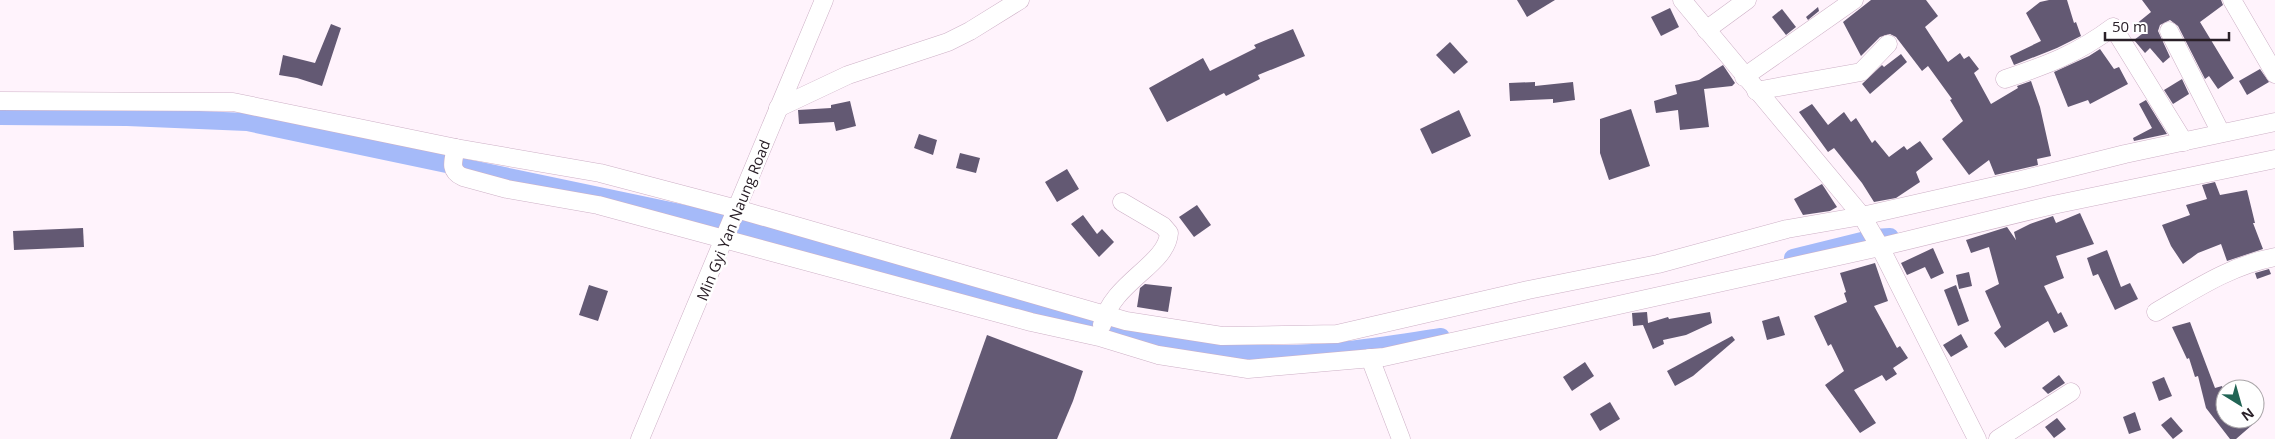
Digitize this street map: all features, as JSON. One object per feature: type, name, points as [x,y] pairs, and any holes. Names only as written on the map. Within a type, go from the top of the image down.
[{"type":"street","name":"Min Gyi Yan Naung Road","points":[[640,439],[824,0]]},
{"type":"street","points":[[778,108],[848,76],[948,42],[970,32],[1020,0]]},
{"type":"street","points":[[1682,0],[1756,92],[1862,216],[1880,247],[1976,439]]},
{"type":"street","points":[[1706,30],[1748,0]]},
{"type":"street","points":[[1744,76],[1854,0]]},
{"type":"street","points":[[2232,0],[2275,74]]},
{"type":"street","points":[[2005,80],[2053,62],[2088,46],[2113,27],[2184,142]]},
{"type":"street","points":[[2169,31],[2221,134]]},
{"type":"street","points":[[1756,92],[1861,72],[1888,44]]},
{"type":"street","points":[[0,101],[233,102],[454,156],[600,173],[731,224],[1031,322],[1102,325],[1126,321],[1222,336],[1337,334],[1511,294],[1658,264],[1787,229],[1862,216],[2275,122]]},
{"type":"street","points":[[454,156],[456,174],[463,177],[498,186],[598,205],[731,224],[1102,325],[1158,355],[1248,369],[1384,357],[1880,247],[2053,206],[2275,159]]},
{"type":"street","points":[[1102,325],[1114,297],[1161,254],[1168,244],[1168,233],[1163,226],[1122,202]]},
{"type":"street","points":[[2156,312],[2216,277],[2240,267],[2275,257]]},
{"type":"street","points":[[1370,358],[1401,439]]},
{"type":"street","points":[[1998,439],[2072,392]]},
{"type":"building","points":[[1517,0],[1555,0],[1527,17]]},
{"type":"building","points":[[1871,0],[1926,0],[1938,16],[1925,27],[1948,62],[1960,53],[1964,59],[1969,56],[1979,69],[1974,73],[1991,104],[2018,88],[2017,86],[2031,81],[2040,107],[2051,156],[2037,159],[2038,165],[1995,175],[1989,160],[1969,175],[1942,139],[1963,121],[1950,100],[1952,99],[1928,66],[1922,71],[1896,37],[1890,34],[1880,37],[1861,56],[1843,22]]},
{"type":"building","points":[[2067,0],[2074,23],[2076,22],[2081,36],[2014,65],[2010,56],[2041,41],[2026,13],[2040,2]]},
{"type":"building","points":[[2142,0],[2221,0],[2223,5],[2200,22],[2234,78],[2218,89],[2209,76],[2205,79],[2178,26],[2170,20],[2160,25],[2158,31],[2170,57],[2163,63],[2150,48],[2145,53],[2134,40],[2142,34],[2135,25],[2151,12]]},
{"type":"building","points":[[1818,7],[1819,11],[1808,20],[1806,17]]},
{"type":"building","points":[[1670,8],[1679,27],[1661,36],[1651,17]]},
{"type":"building","points":[[1782,9],[1796,27],[1786,35],[1772,17]]},
{"type":"building","points":[[331,24],[341,28],[322,86],[297,78],[279,75],[283,55],[315,63]]},
{"type":"building","points":[[1293,29],[1305,56],[1258,75],[1260,79],[1226,96],[1224,93],[1167,122],[1149,88],[1203,58],[1210,71],[1256,48],[1254,45]]},
{"type":"building","points":[[1450,42],[1468,62],[1454,74],[1436,55]]},
{"type":"building","points":[[2100,49],[2114,69],[2119,67],[2128,84],[2090,104],[2088,100],[2068,107],[2054,72]]},
{"type":"building","points":[[1901,54],[1907,62],[1870,94],[1862,84],[1882,65],[1884,67]]},
{"type":"building","points":[[1723,65],[1735,83],[1732,86],[1704,89],[1709,127],[1680,130],[1678,110],[1656,113],[1654,101],[1677,94],[1675,85],[1699,80]]},
{"type":"building","points":[[2260,69],[2269,82],[2247,95],[2239,81]]},
{"type":"building","points":[[2182,79],[2189,94],[2173,104],[2164,90]]},
{"type":"building","points":[[1535,82],[1535,86],[1573,82],[1575,100],[1553,103],[1553,99],[1510,101],[1509,83]]},
{"type":"building","points":[[2146,100],[2167,134],[2134,141],[2133,138],[2152,128],[2139,104]]},
{"type":"building","points":[[850,101],[856,126],[836,131],[834,122],[799,124],[798,110],[831,108],[831,105]]},
{"type":"building","points":[[1812,104],[1828,125],[1844,112],[1851,122],[1856,118],[1872,143],[1875,140],[1889,157],[1904,146],[1907,150],[1920,141],[1933,159],[1916,172],[1920,182],[1896,198],[1874,202],[1862,183],[1834,148],[1828,152],[1799,112]]},
{"type":"building","points":[[1631,109],[1650,166],[1609,180],[1600,153],[1600,119]]},
{"type":"building","points":[[1459,110],[1471,136],[1432,154],[1420,129]]},
{"type":"building","points":[[919,134],[937,140],[933,155],[914,148]]},
{"type":"building","points":[[960,153],[980,158],[976,173],[956,168]]},
{"type":"building","points":[[1067,169],[1079,189],[1057,202],[1045,182]]},
{"type":"building","points":[[2215,182],[2220,195],[2247,190],[2255,223],[2253,223],[2263,249],[2227,261],[2221,244],[2198,253],[2183,264],[2171,246],[2162,225],[2190,215],[2186,205],[2207,199],[2202,185]]},
{"type":"building","points":[[1822,184],[1837,207],[1830,211],[1803,215],[1794,199]]},
{"type":"building","points":[[1197,205],[1211,225],[1194,237],[1179,217]]},
{"type":"building","points":[[2080,213],[2094,244],[2056,256],[2064,278],[2044,286],[2058,314],[2061,312],[2068,326],[2054,333],[2048,321],[2005,348],[1994,333],[2001,327],[1985,291],[1999,284],[1989,247],[1971,253],[1966,240],[2007,227],[2016,240],[2014,232],[2030,224],[2053,216],[2056,223]]},
{"type":"building","points":[[1083,215],[1097,234],[1102,229],[1114,242],[1099,257],[1071,224]]},
{"type":"building","points":[[83,228],[84,247],[14,250],[13,231]]},
{"type":"building","points":[[1933,248],[1944,273],[1931,279],[1925,267],[1907,275],[1901,263]]},
{"type":"building","points":[[2107,250],[2121,287],[2130,283],[2138,299],[2115,310],[2098,274],[2093,276],[2087,258]]},
{"type":"building","points":[[1875,263],[1888,301],[1874,306],[1897,348],[1900,346],[1908,358],[1893,368],[1897,374],[1886,381],[1882,375],[1854,390],[1876,423],[1860,433],[1825,385],[1844,371],[1831,344],[1828,346],[1814,316],[1847,302],[1840,273]]},
{"type":"building","points":[[2269,269],[2271,274],[2257,279],[2255,273]]},
{"type":"building","points":[[1969,272],[1972,286],[1959,289],[1956,275]]},
{"type":"building","points":[[1145,284],[1172,287],[1168,312],[1137,307],[1140,288]]},
{"type":"building","points":[[589,285],[608,291],[598,321],[579,315]]},
{"type":"building","points":[[1956,285],[1969,321],[1958,326],[1944,290]]},
{"type":"building","points":[[1647,312],[1648,323],[1668,317],[1669,319],[1710,312],[1712,323],[1686,335],[1663,340],[1664,344],[1653,349],[1643,325],[1633,326],[1632,313]]},
{"type":"building","points":[[1779,316],[1785,335],[1767,340],[1762,321]]},
{"type":"building","points":[[2190,322],[2215,388],[2215,420],[2206,408],[2198,376],[2195,377],[2189,358],[2187,359],[2172,327]]},
{"type":"building","points":[[1961,334],[1968,347],[1951,357],[1943,345]]},
{"type":"building","points":[[987,335],[1083,371],[1057,439],[950,439]]},
{"type":"building","points":[[1732,336],[1735,340],[1693,376],[1675,386],[1667,371]]},
{"type":"building","points":[[1585,362],[1594,376],[1572,391],[1563,377]]},
{"type":"building","points":[[2059,375],[2065,383],[2048,394],[2042,388]]},
{"type":"building","points":[[2164,377],[2172,396],[2159,401],[2152,382]]},
{"type":"building","points":[[1610,402],[1620,419],[1600,431],[1590,414]]},
{"type":"building","points":[[2135,412],[2141,430],[2129,434],[2123,417]]},
{"type":"building","points":[[2171,417],[2183,431],[2173,439],[2161,425]]},
{"type":"building","points":[[2057,418],[2066,429],[2054,438],[2045,427]]},
{"type":"building","points":[[2222,429],[2248,429],[2236,439],[2230,439]]},
{"type":"waterway","points":[[0,116],[127,117],[247,122],[704,218],[1120,334],[1197,347],[1236,352],[1296,354],[1358,349],[1441,337]]},
{"type":"waterway","points":[[1793,258],[1874,238],[1890,237]]}]
